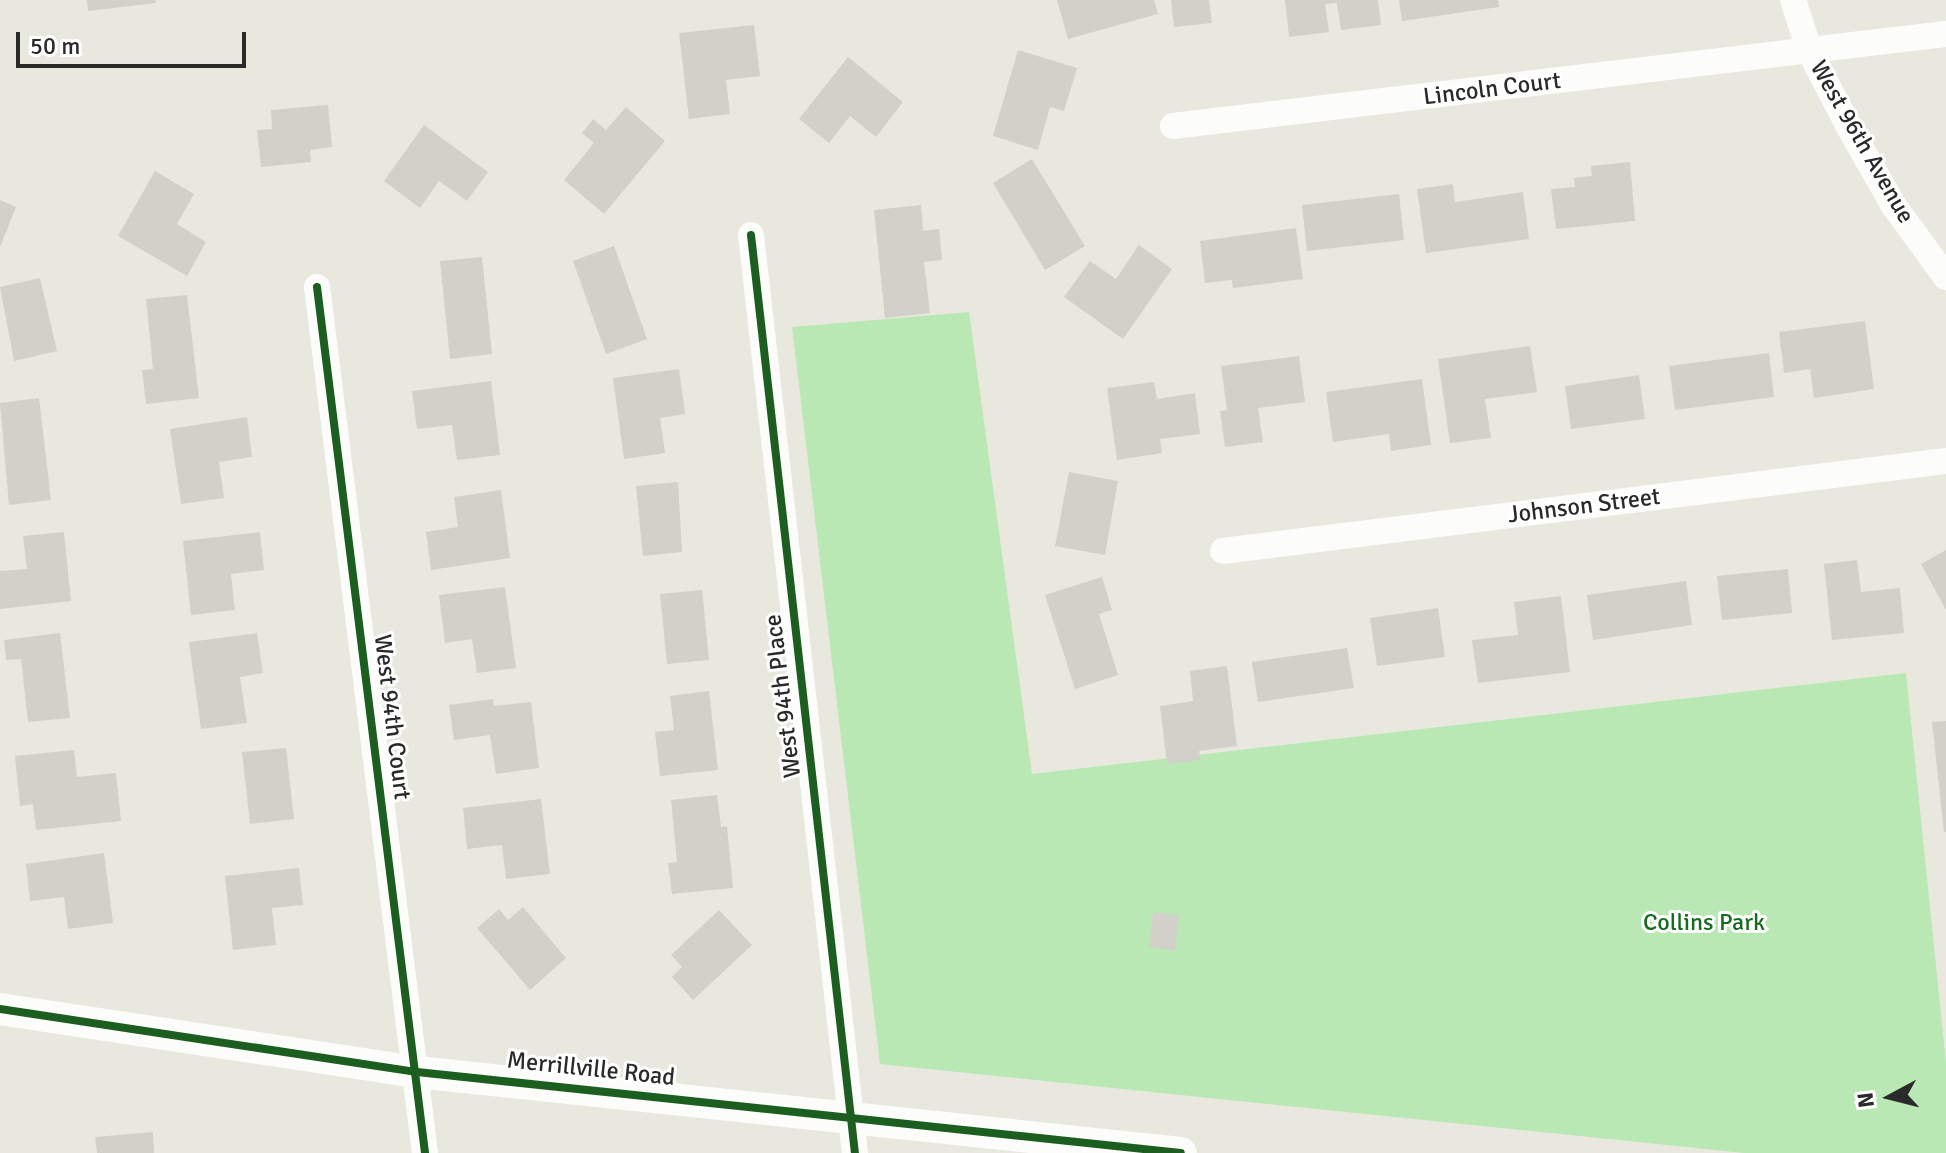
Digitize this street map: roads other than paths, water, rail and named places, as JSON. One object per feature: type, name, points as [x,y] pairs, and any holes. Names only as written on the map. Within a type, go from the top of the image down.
[{"type":"street","name":"West 96th Avenue","points":[[1793,0],[1810,52],[1894,206],[1946,277]]},
{"type":"street","name":"Lincoln Court","points":[[1173,126],[1946,34]]},
{"type":"street","name":"West 94th Place","points":[[751,235],[855,1153]]},
{"type":"street","name":"West 94th Court","points":[[317,287],[425,1153]]},
{"type":"street","name":"Johnson Street","points":[[1223,551],[1946,461]]},
{"type":"street","name":"Merrillville Road","points":[[0,1009],[417,1072],[851,1115],[1181,1153]]},
{"type":"park label","name":"Collins Park","points":[[1704,923]]}]
